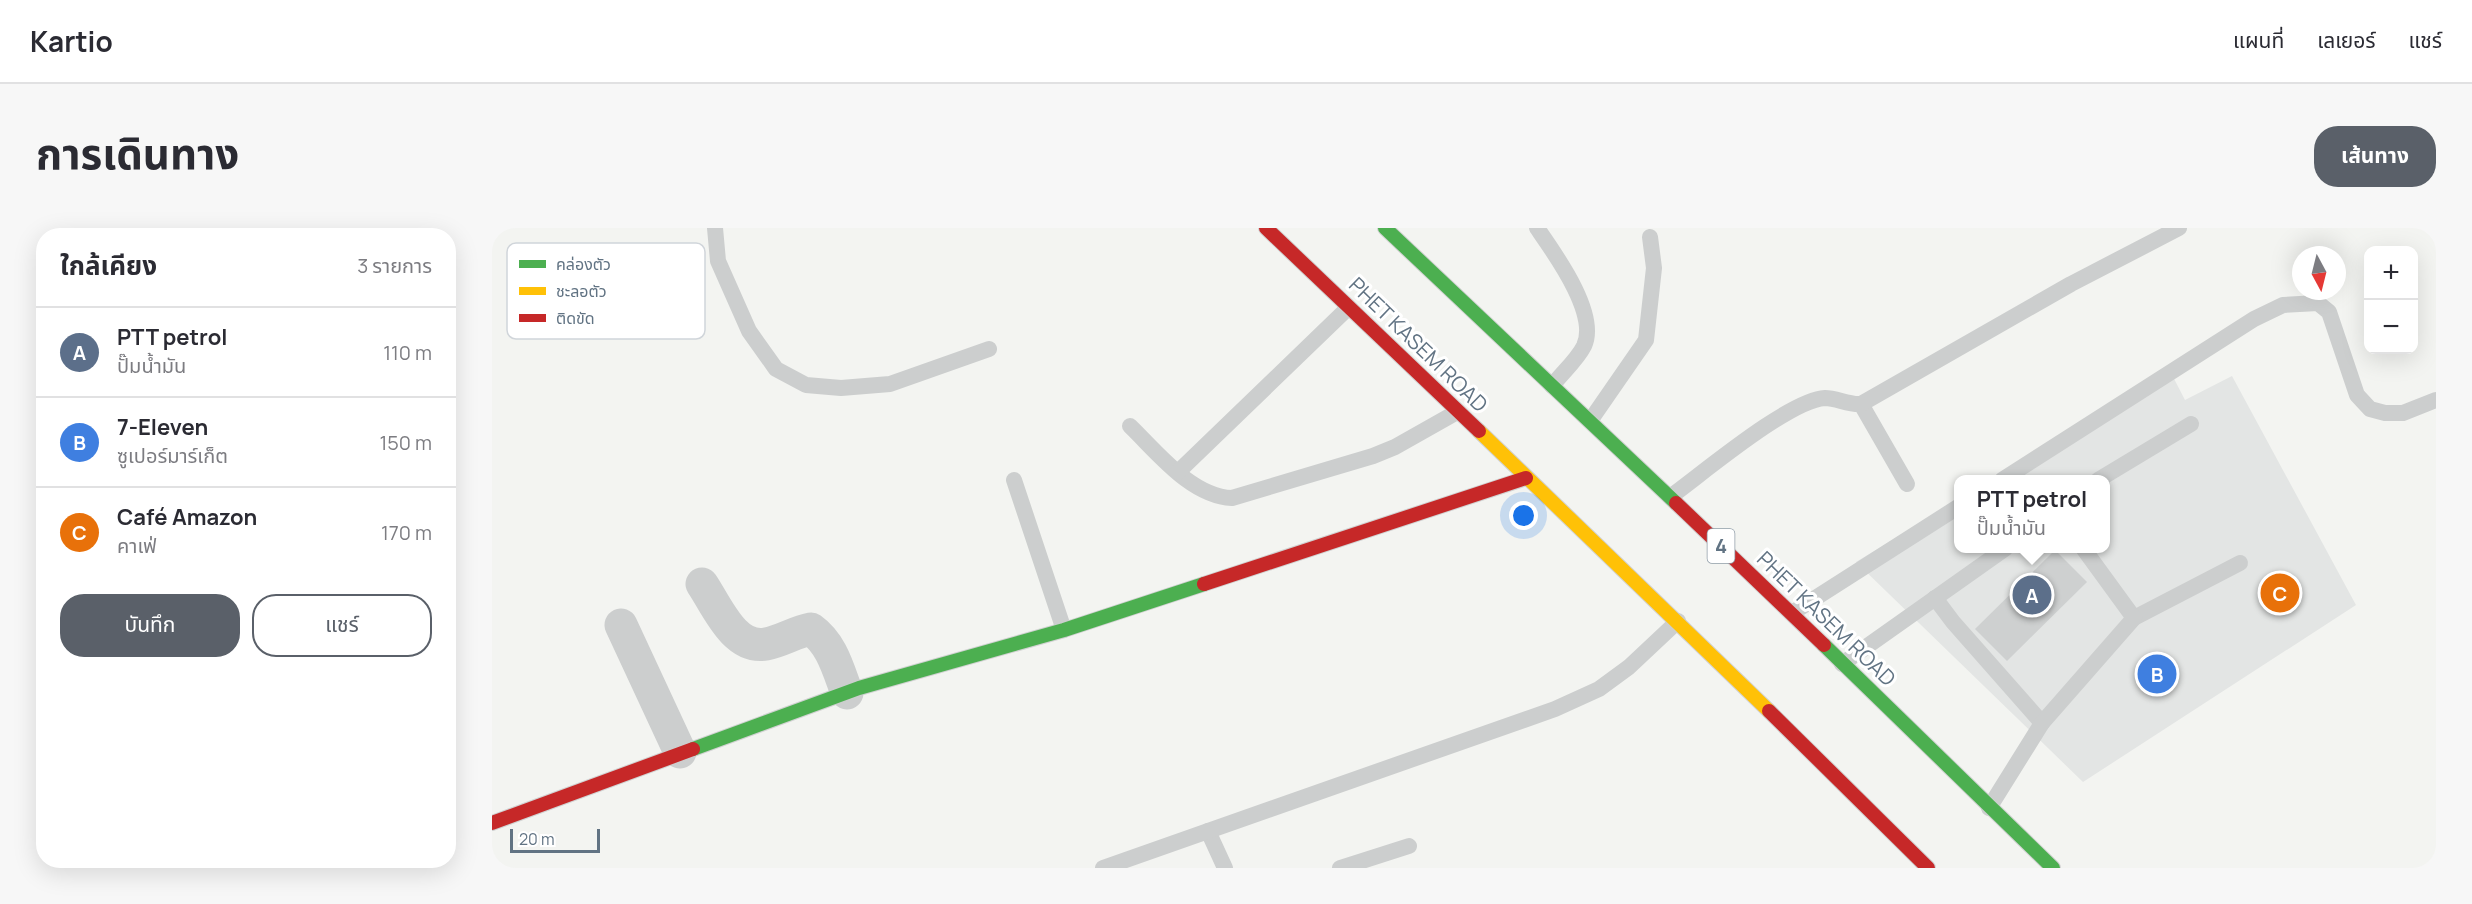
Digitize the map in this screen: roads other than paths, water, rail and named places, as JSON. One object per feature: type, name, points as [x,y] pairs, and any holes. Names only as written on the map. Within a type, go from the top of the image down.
[{"type":"main road","name":"PHET KASEM ROAD","points":[[1266,228],[1678,621],[1928,868]]},
{"type":"main road","name":"PHET KASEM ROAD","points":[[1385,228],[1670,497],[2053,868]]},
{"type":"main road","points":[[492,823],[680,752],[848,693],[1065,630],[1526,478]]},
{"type":"street","points":[[702,584],[738,638],[764,645],[811,629],[819,634],[830,649],[848,693]]},
{"type":"street","points":[[621,625],[680,752]]},
{"type":"lane","points":[[714,228],[718,261],[749,331],[776,369],[806,384],[841,388],[890,384],[989,349]]},
{"type":"lane","points":[[1537,228],[1584,309],[1587,335],[1583,347],[1552,386]]},
{"type":"lane","points":[[1670,497],[1783,414],[1825,398],[1848,405],[1861,404],[2071,284],[2179,228]]},
{"type":"lane","points":[[1590,421],[1646,340],[1654,268],[1650,237]]},
{"type":"lane","points":[[2010,475],[2254,319],[2283,305],[2318,303],[2329,312],[2358,395],[2370,409],[2403,413],[2436,400]]},
{"type":"lane","points":[[1178,472],[1348,308]]},
{"type":"lane","points":[[1861,404],[1907,484]]},
{"type":"lane","points":[[1130,426],[1178,472],[1216,497],[1248,495],[1373,456],[1395,447],[1457,412]]},
{"type":"lane","points":[[2106,475],[2191,424]]},
{"type":"lane","points":[[1014,480],[1065,630]]},
{"type":"lane","points":[[1792,614],[1954,510]]},
{"type":"lane","points":[[1842,664],[2000,553]]},
{"type":"lane","points":[[2086,553],[2134,618]]},
{"type":"lane","points":[[1989,808],[2042,723],[2134,618],[2240,563]]},
{"type":"lane","points":[[1935,598],[2042,723]]},
{"type":"lane","points":[[1103,868],[1555,709],[1599,689],[1629,667],[1678,621]]},
{"type":"lane","points":[[1208,831],[1225,868]]},
{"type":"lane","points":[[1340,868],[1409,846]]},
{"type":"place","name":"Café Amazon","points":[[2280,593]]},
{"type":"place","name":"PTT petrol","points":[[2032,595]]},
{"type":"place","name":"7-Eleven","points":[[2157,674]]}]
